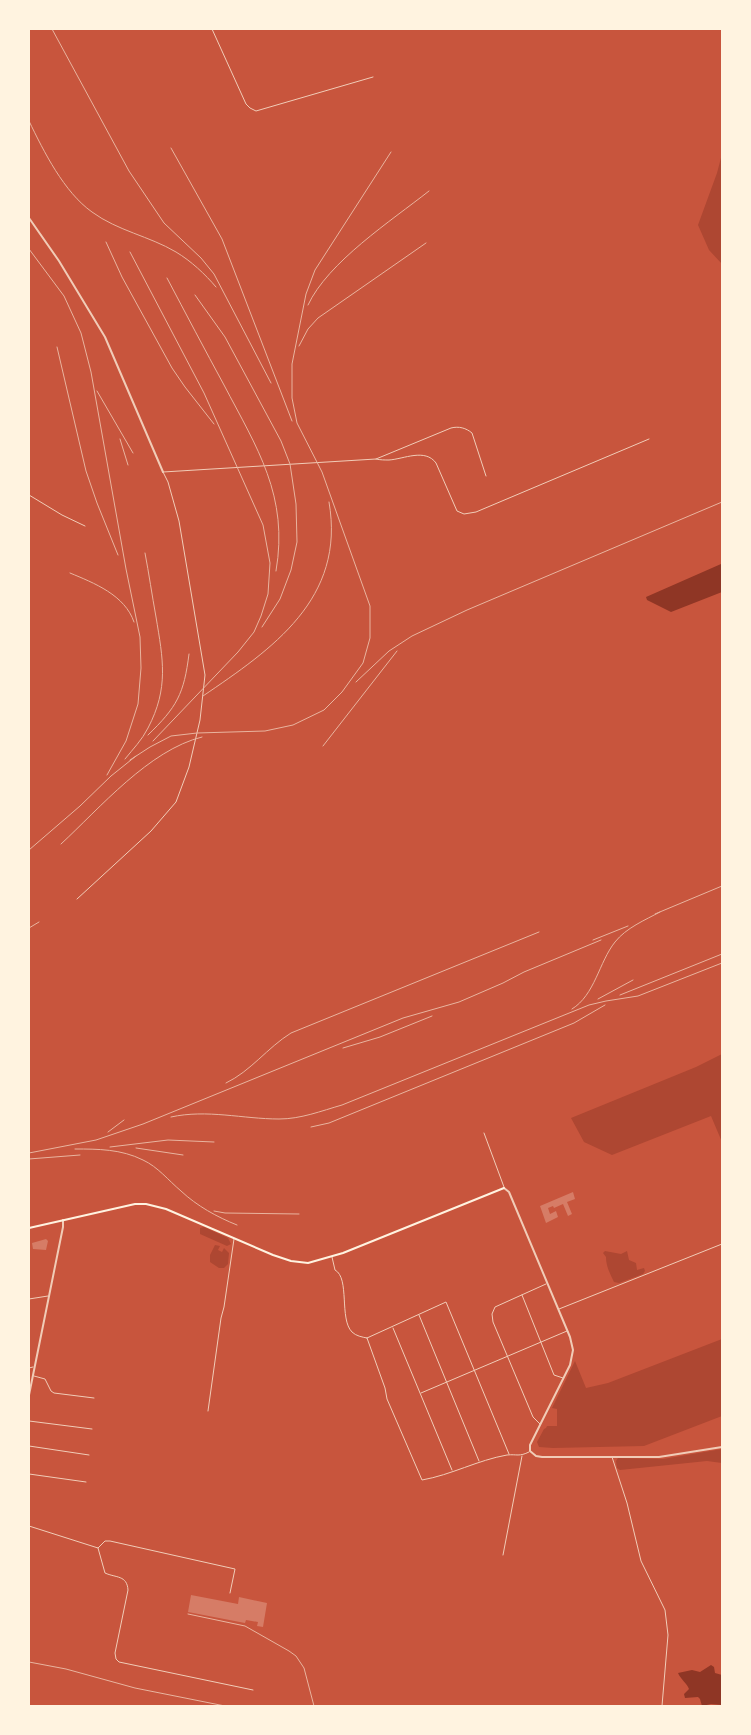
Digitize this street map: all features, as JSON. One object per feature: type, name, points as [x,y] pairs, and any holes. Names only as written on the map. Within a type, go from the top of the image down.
[{"type":"main road","points":[[29,1228],[135,1204],[146,1204],[174,1212],[290,1261],[308,1263],[332,1258],[504,1188]]},
{"type":"street","points":[[212,29],[246,104],[256,111],[373,77]]},
{"type":"street","points":[[29,218],[60,261],[105,338],[168,482],[179,521],[204,675],[200,720],[189,767],[176,802],[151,831],[77,899]]},
{"type":"street","points":[[376,459],[451,428],[458,427],[472,433],[486,476]]},
{"type":"street","points":[[163,472],[376,459],[388,460],[429,456],[434,459],[440,469],[457,511],[464,514],[476,512],[650,439]]},
{"type":"street","points":[[29,495],[62,516],[85,526]]},
{"type":"street","points":[[484,1133],[504,1188],[509,1192],[572,1342],[573,1357],[530,1445],[530,1451]]},
{"type":"street","points":[[29,1395],[63,1220]]},
{"type":"street","points":[[208,1411],[234,1238]]},
{"type":"street","points":[[558,1309],[722,1244]]},
{"type":"street","points":[[332,1258],[335,1270],[340,1273],[342,1278],[344,1306],[350,1330],[354,1334],[367,1338],[446,1302],[509,1455]]},
{"type":"street","points":[[540,1424],[533,1417],[493,1322],[492,1314],[495,1307],[548,1284]]},
{"type":"street","points":[[522,1295],[554,1375],[564,1378]]},
{"type":"street","points":[[29,1299],[48,1296]]},
{"type":"street","points":[[419,1314],[479,1462]]},
{"type":"street","points":[[392,1327],[452,1470]]},
{"type":"street","points":[[421,1393],[567,1331]]},
{"type":"street","points":[[367,1338],[385,1388],[387,1399],[422,1480],[479,1462],[509,1455],[522,1456],[530,1451]]},
{"type":"street","points":[[29,1368],[34,1366]]},
{"type":"street","points":[[32,1376],[45,1379],[54,1393],[94,1398]]},
{"type":"street","points":[[29,1420],[92,1430]]},
{"type":"street","points":[[29,1446],[88,1454]]},
{"type":"street","points":[[530,1451],[536,1456],[542,1457],[660,1457],[722,1447]]},
{"type":"street","points":[[503,1555],[522,1456]]},
{"type":"street","points":[[612,1457],[627,1503],[641,1561],[651,1585],[661,1601],[666,1616],[668,1635],[662,1706]]},
{"type":"street","points":[[29,1474],[86,1482]]},
{"type":"street","points":[[29,1526],[98,1548]]},
{"type":"street","points":[[98,1548],[104,1541],[110,1541],[235,1569],[230,1593]]},
{"type":"street","points":[[98,1548],[105,1573],[124,1579],[127,1584],[128,1590],[115,1653],[116,1659],[119,1662],[253,1690]]},
{"type":"shaded area","points":[[722,154],[722,264],[709,250],[698,225]]},
{"type":"shaded area","points":[[721,564],[722,592],[671,612],[647,600],[646,597]]},
{"type":"shaded area","points":[[722,1054],[722,1142],[711,1116],[612,1155],[584,1142],[571,1118],[696,1067]]},
{"type":"shaded area","points":[[204,1227],[228,1238],[231,1244],[227,1246],[200,1234],[200,1228]]},
{"type":"shaded area","points":[[215,1245],[220,1246],[218,1250],[222,1252],[224,1248],[229,1253],[228,1264],[224,1268],[219,1268],[210,1262],[210,1255]]},
{"type":"shaded area","points":[[605,1251],[621,1254],[627,1251],[629,1260],[636,1263],[637,1270],[644,1268],[645,1271],[643,1274],[619,1283],[614,1282],[607,1267],[606,1257],[603,1253]]},
{"type":"shaded area","points":[[722,1339],[722,1416],[644,1446],[539,1447],[537,1442],[544,1429],[547,1426],[557,1426],[557,1409],[552,1408],[575,1361],[586,1388],[608,1383]]},
{"type":"shaded area","points":[[722,1449],[722,1463],[707,1461],[620,1470],[617,1468],[616,1461],[618,1458],[663,1459]]},
{"type":"shaded area","points":[[711,1665],[714,1667],[715,1673],[722,1675],[722,1705],[711,1704],[702,1706],[698,1697],[685,1698],[684,1694],[689,1689],[678,1673],[692,1670],[700,1672]]},
{"type":"building","points":[[573,1192],[575,1199],[567,1202],[572,1214],[568,1216],[563,1204],[554,1208],[553,1206],[548,1208],[550,1214],[556,1211],[558,1217],[546,1223],[540,1206]]},
{"type":"building","points":[[46,1239],[48,1241],[46,1250],[33,1249],[32,1243]]},
{"type":"building","points":[[191,1595],[238,1604],[239,1597],[267,1603],[263,1627],[257,1626],[258,1622],[246,1620],[245,1623],[188,1612]]},
{"type":"railway","points":[[52,29],[129,171],[164,223],[201,258],[214,274],[271,383]]},
{"type":"railway","points":[[29,121],[56,171],[72,194],[82,204],[102,219],[176,252],[198,268],[216,287]]},
{"type":"railway","points":[[171,148],[222,239],[292,421]]},
{"type":"railway","points":[[130,760],[171,736],[197,733],[265,731],[293,725],[324,710],[342,692],[363,663],[370,638],[370,606],[322,472],[297,423],[292,398],[292,364],[306,294],[315,270],[391,152]]},
{"type":"railway","points":[[308,305],[317,289],[345,258],[429,191]]},
{"type":"railway","points":[[106,242],[122,277],[172,368],[214,424]]},
{"type":"railway","points":[[299,346],[308,329],[318,318],[426,243]]},
{"type":"railway","points":[[29,249],[64,296],[81,333],[91,372],[140,637],[141,668],[138,704],[126,741],[107,775]]},
{"type":"railway","points":[[130,252],[204,393],[263,525],[270,563],[268,594],[254,632],[238,652],[153,741]]},
{"type":"railway","points":[[167,278],[248,430],[267,474],[274,496],[278,519],[279,544],[276,571]]},
{"type":"railway","points":[[195,295],[225,337],[281,441],[290,464],[296,504],[297,542],[291,570],[280,599],[262,627]]},
{"type":"railway","points":[[57,347],[86,471],[118,555]]},
{"type":"railway","points":[[97,391],[133,453]]},
{"type":"railway","points":[[120,439],[128,465]]},
{"type":"railway","points":[[203,696],[254,660],[278,640],[298,618],[315,594],[326,567],[331,536],[329,502]]},
{"type":"railway","points":[[356,682],[389,651],[412,636],[467,610],[722,502]]},
{"type":"railway","points":[[125,759],[148,728],[155,713],[162,686],[161,646],[145,553]]},
{"type":"railway","points":[[70,573],[108,591],[116,597],[124,604],[134,622]]},
{"type":"railway","points":[[323,746],[397,651]]},
{"type":"railway","points":[[148,735],[166,716],[178,699],[185,680],[189,654]]},
{"type":"railway","points":[[61,844],[144,767],[182,744],[202,737]]},
{"type":"railway","points":[[29,850],[136,756]]},
{"type":"railway","points":[[655,914],[722,886]]},
{"type":"railway","points":[[572,1009],[586,995],[619,937],[660,912]]},
{"type":"railway","points":[[29,928],[39,922]]},
{"type":"railway","points":[[593,940],[628,926]]},
{"type":"railway","points":[[226,1083],[243,1072],[291,1033],[539,932]]},
{"type":"railway","points":[[29,1153],[96,1140],[143,1124],[403,1018],[459,1002],[601,940]]},
{"type":"railway","points":[[620,995],[722,954]]},
{"type":"railway","points":[[171,1117],[212,1114],[279,1119],[311,1114],[342,1105],[589,1005],[638,996],[722,963]]},
{"type":"railway","points":[[598,999],[633,980]]},
{"type":"railway","points":[[311,1127],[329,1123],[574,1023],[605,1005]]},
{"type":"railway","points":[[343,1048],[380,1037],[432,1016]]},
{"type":"railway","points":[[108,1132],[124,1120]]},
{"type":"railway","points":[[110,1147],[168,1140],[214,1142]]},
{"type":"railway","points":[[136,1148],[183,1155]]},
{"type":"railway","points":[[75,1149],[101,1150],[135,1156],[158,1170],[200,1206],[237,1225]]},
{"type":"railway","points":[[29,1159],[80,1155]]},
{"type":"railway","points":[[214,1211],[225,1213],[299,1214]]},
{"type":"railway","points":[[188,1614],[245,1626],[296,1656],[304,1668],[314,1706]]},
{"type":"railway","points":[[29,1662],[66,1669],[135,1688],[225,1706]]}]
